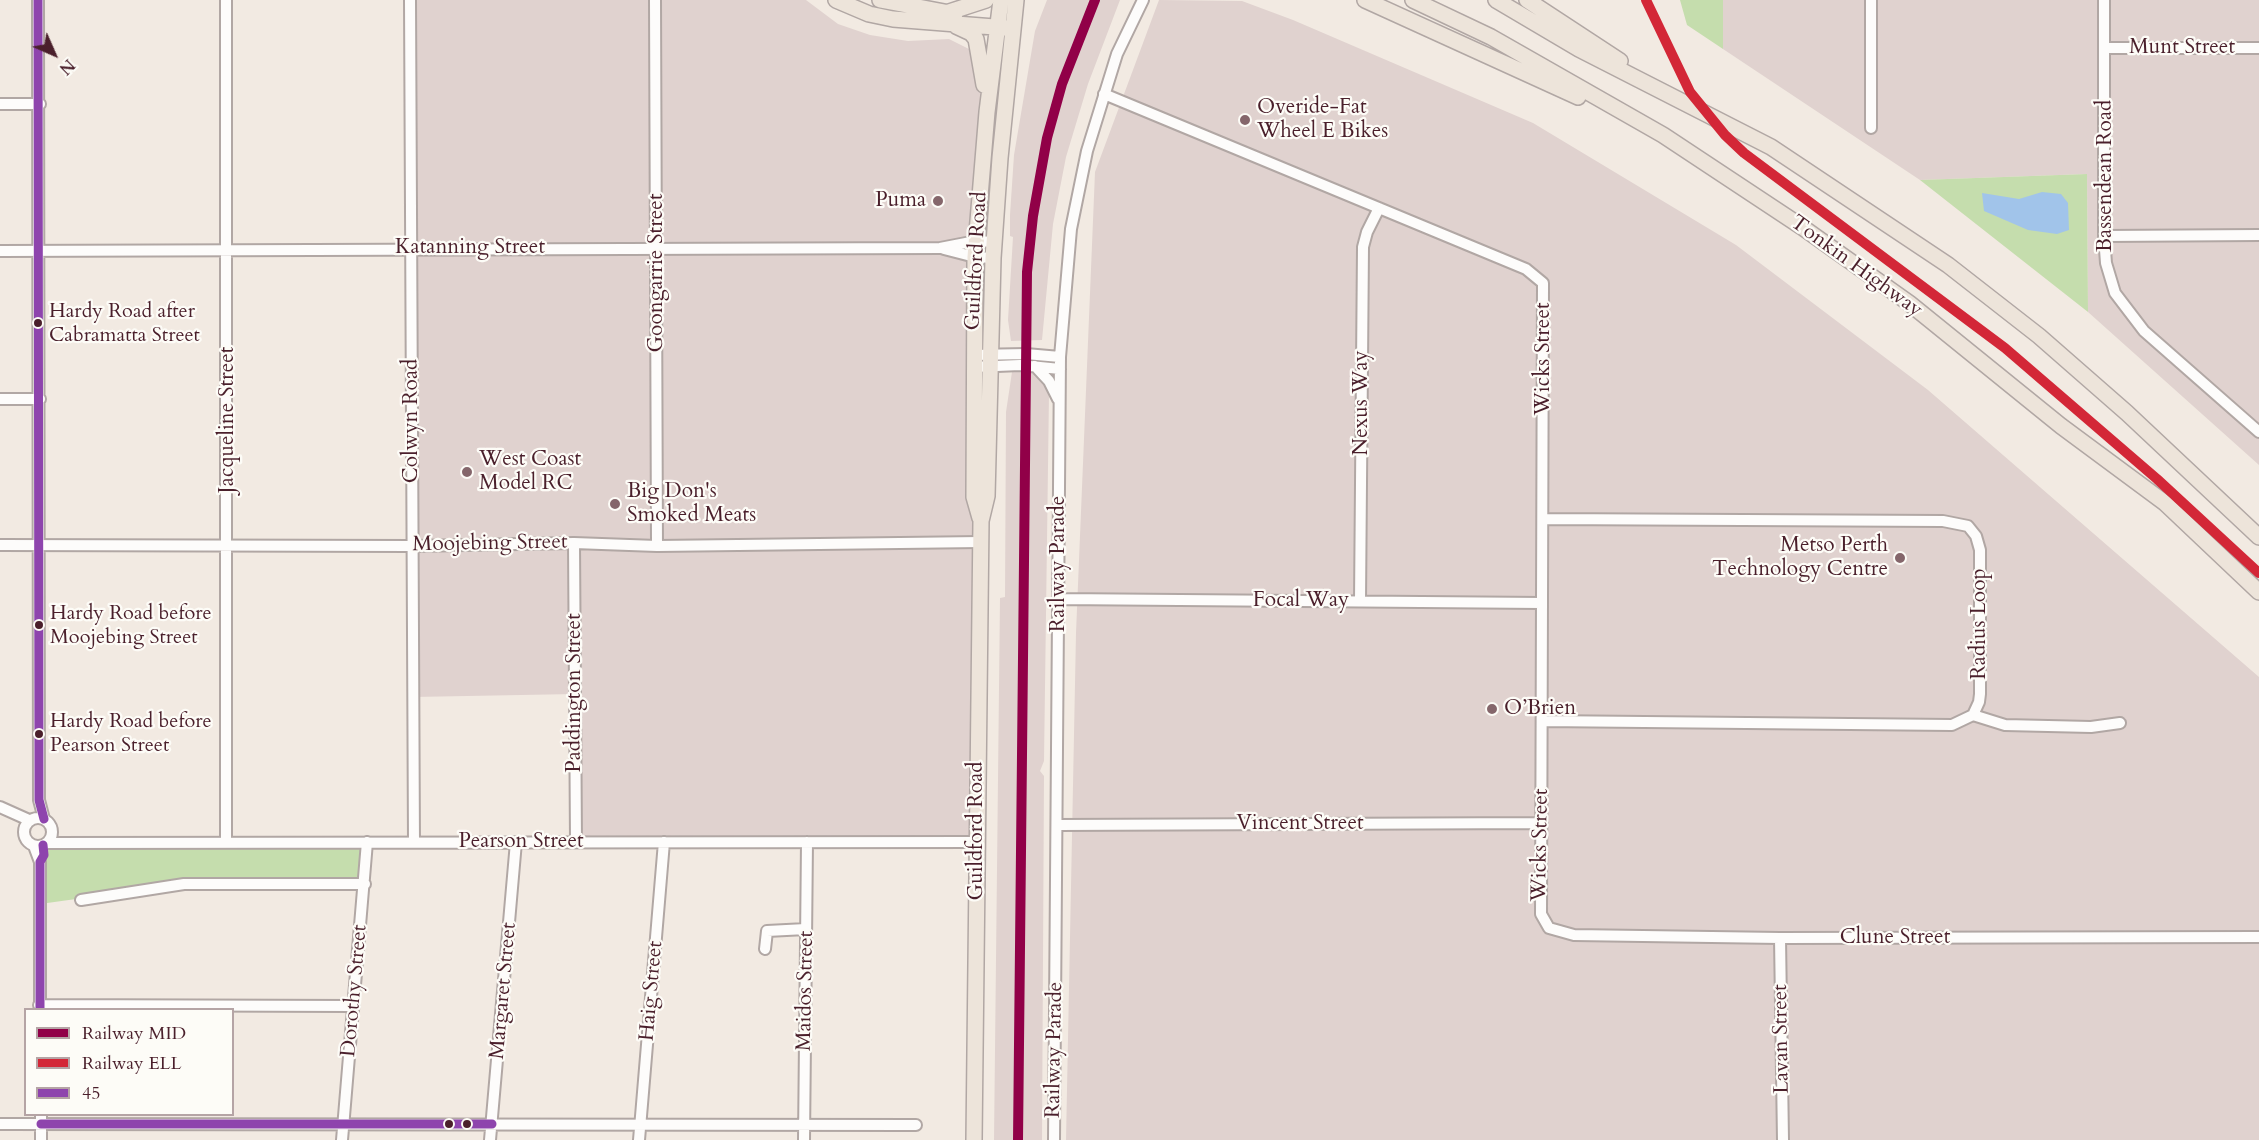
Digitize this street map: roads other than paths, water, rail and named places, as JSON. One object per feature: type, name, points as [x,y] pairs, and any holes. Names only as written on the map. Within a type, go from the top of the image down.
[{"type":"highway","points":[[836,0],[869,14],[892,19],[948,18],[1006,23]]},
{"type":"highway","points":[[880,0],[948,18],[971,33],[980,50],[987,112]]},
{"type":"highway","points":[[948,18],[986,0]]},
{"type":"highway","name":"Guildford Road","points":[[974,1140],[981,521],[987,496],[994,250],[1006,23],[1001,0]]},
{"type":"highway","name":"Guildford Road","points":[[981,521],[974,496],[976,249],[987,112],[1006,23],[1016,0]]},
{"type":"highway","points":[[1365,0],[1663,135]]},
{"type":"highway","name":"Tonkin Highway","points":[[1413,0],[1491,37],[1663,135],[1732,179],[1909,303],[2061,426],[2165,503],[2259,592]]},
{"type":"highway","points":[[1496,0],[1579,49],[1779,152],[1948,266],[2039,336],[2127,413],[2259,537]]},
{"type":"highway","points":[[1527,0],[1677,98]]},
{"type":"highway","points":[[2061,426],[2166,516],[2259,603]]},
{"type":"highway","points":[[2187,471],[2259,528]]},
{"type":"street","points":[[38,0],[40,104],[39,800],[25,840],[44,842]]},
{"type":"street","name":"Jacqueline Street","points":[[226,0],[228,544],[226,841]]},
{"type":"street","name":"Colwyn Road","points":[[410,0],[414,842]]},
{"type":"street","name":"Goongarrie Street","points":[[655,0],[657,546]]},
{"type":"street","name":"Railway Parade","points":[[1054,1140],[1060,357],[1075,208],[1087,151],[1117,54],[1143,0]]},
{"type":"street","points":[[1871,0],[1871,128]]},
{"type":"street","name":"Bassendean Road","points":[[2104,0],[2104,236],[2106,263],[2115,292],[2144,331],[2259,432]]},
{"type":"street","name":"Munt Street","points":[[2105,48],[2259,48]]},
{"type":"street","name":"Wicks Street","points":[[1104,94],[1526,269],[1543,282],[1541,914]]},
{"type":"street","points":[[0,104],[40,104]]},
{"type":"street","name":"Nexus Way","points":[[1360,601],[1363,248],[1366,232],[1379,208]]},
{"type":"street","points":[[2104,236],[2259,235]]},
{"type":"street","name":"Katanning Street","points":[[0,251],[412,248],[940,248],[994,250]]},
{"type":"street","name":"Katanning Street","points":[[976,249],[994,250]]},
{"type":"street","points":[[974,361],[1060,357]]},
{"type":"street","points":[[990,361],[1060,369]]},
{"type":"street","points":[[1035,366],[1050,381],[1060,402]]},
{"type":"street","points":[[0,399],[40,399]]},
{"type":"street","name":"Radius Loop","points":[[1544,519],[1943,521],[1968,526],[1976,536],[1980,550],[1980,702],[1973,715]]},
{"type":"street","name":"Moojebing Street","points":[[0,545],[412,546],[574,543],[657,546],[981,542]]},
{"type":"street","name":"Paddington Street","points":[[574,543],[576,842]]},
{"type":"street","name":"Focal Way","points":[[1059,599],[1542,603]]},
{"type":"street","points":[[1542,721],[1945,725],[1958,724],[1973,715],[2005,725],[2091,727],[2120,723]]},
{"type":"street","points":[[0,807],[51,828],[44,842],[44,855],[40,862],[40,1007],[354,1006]]},
{"type":"street","name":"Vincent Street","points":[[1058,825],[1542,823]]},
{"type":"street","name":"Pearson Street","points":[[44,842],[56,845],[66,841],[977,842]]},
{"type":"street","name":"Dorothy Street","points":[[342,1140],[367,842]]},
{"type":"street","name":"Margaret Street","points":[[490,1140],[516,842]]},
{"type":"street","name":"Haig Street","points":[[639,1140],[664,842]]},
{"type":"street","name":"Maidos Street","points":[[804,1140],[807,842]]},
{"type":"street","points":[[81,900],[184,884],[365,884]]},
{"type":"street","name":"Clune Street","points":[[1541,914],[1549,928],[1574,935],[1780,938],[2259,937]]},
{"type":"street","points":[[765,949],[767,931],[806,929]]},
{"type":"street","name":"Lavan Street","points":[[1780,938],[1783,1140]]},
{"type":"street","points":[[0,1124],[41,1119],[343,1125],[641,1123],[916,1125]]},
{"type":"street","points":[[41,1119],[41,1140]]},
{"type":"water","points":[[2042,192],[2061,194],[2068,203],[2069,230],[2057,234],[2028,230],[1984,211],[1982,193],[2019,199]]},
{"type":"rail line","name":"MID","points":[[1018,1140],[1027,272],[1033,216],[1047,138],[1062,84],[1095,0]]},
{"type":"rail line","name":"ELL","points":[[1646,0],[1690,92],[1725,135],[1744,153],[2005,348],[2157,479],[2259,573]]},
{"type":"place","name":"Overide-Fat Wheel E Bikes","points":[[1245,120]]},
{"type":"place","name":"Puma","points":[[938,201]]},
{"type":"place","name":"Hardy Road after Cabramatta Street","points":[[38,323]]},
{"type":"place","name":"West Coast Model RC","points":[[467,472]]},
{"type":"place","name":"Big Don's Smoked Meats","points":[[615,504]]},
{"type":"place","name":"Metso Perth Technology Centre","points":[[1900,558]]},
{"type":"place","name":"Hardy Road before Moojebing Street","points":[[39,625]]},
{"type":"place","name":"O’Brien","points":[[1492,709]]},
{"type":"place","name":"Hardy Road before Pearson Street","points":[[39,734]]}]
